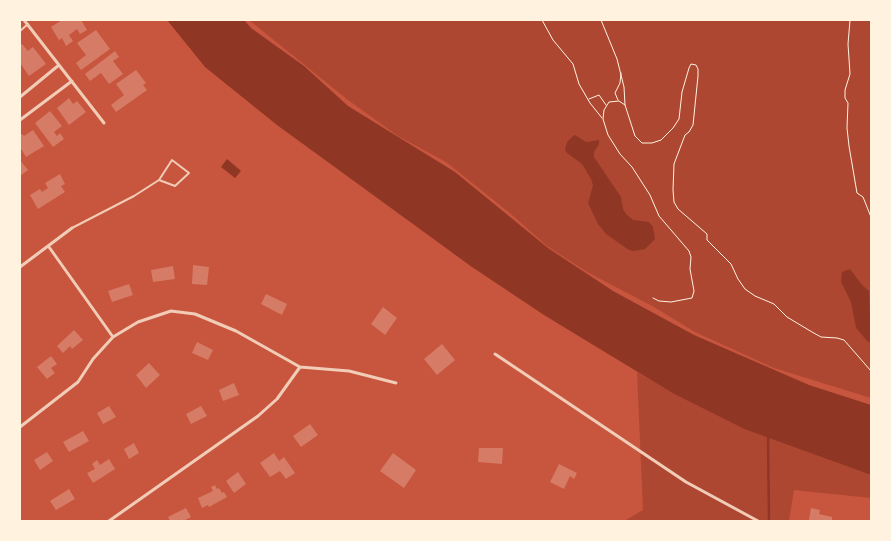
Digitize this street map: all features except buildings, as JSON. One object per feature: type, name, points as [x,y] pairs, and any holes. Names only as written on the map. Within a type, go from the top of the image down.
[{"type":"street","points":[[24,20],[104,123]]},
{"type":"street","points":[[20,97],[60,64]]},
{"type":"street","points":[[20,120],[72,81]]},
{"type":"street","points":[[20,267],[72,228]]},
{"type":"street","points":[[49,247],[113,337]]},
{"type":"street","points":[[20,427],[78,382],[93,360],[113,337],[138,322],[171,311],[195,314],[236,331],[300,367],[349,371],[396,383]]},
{"type":"street","points":[[495,354],[686,482],[758,521]]},
{"type":"street","points":[[109,521],[258,416],[277,399],[300,367]]},
{"type":"lane","points":[[20,31],[28,24]]},
{"type":"lane","points":[[72,228],[159,180],[172,160],[189,173],[176,186],[159,180]]},
{"type":"path","points":[[542,20],[552,40],[573,64],[579,84],[603,119],[608,135],[650,196],[659,216],[689,251],[694,291],[692,298],[671,302],[659,301],[653,298]]},
{"type":"path","points":[[601,20],[621,73],[625,105],[635,136],[642,144],[661,140],[679,119],[686,76],[692,64],[696,65],[698,76],[695,117],[689,132],[685,135],[674,164],[674,202],[678,209],[707,234],[707,240],[731,264],[745,289],[755,296],[774,304],[788,317],[821,337],[844,340],[871,371]]},
{"type":"path","points":[[850,20],[848,44],[850,74],[845,90],[845,98],[848,103],[847,128],[850,161],[857,192],[863,197],[871,217]]},
{"type":"path","points":[[618,101],[615,92],[620,83],[621,73]]},
{"type":"path","points":[[588,99],[599,95],[606,106]]},
{"type":"path","points":[[603,119],[604,110],[609,102],[618,101],[625,105]]},
{"type":"shaded area","points":[[167,20],[244,20],[251,28],[304,66],[348,106],[455,172],[548,248],[613,291],[694,335],[809,385],[871,405],[871,475],[744,429],[674,394],[544,315],[472,267],[277,125],[205,67]]},
{"type":"shaded area","points":[[249,20],[871,20],[871,398],[774,368],[695,332],[654,307],[587,272],[547,246],[511,214],[446,162],[398,136],[348,100]]},
{"type":"shaded area","points":[[575,135],[586,142],[599,140],[594,157],[621,197],[626,214],[633,220],[649,222],[653,227],[655,239],[645,249],[629,250],[606,234],[598,224],[588,203],[593,185],[591,179],[582,164],[565,150],[567,142]]},
{"type":"shaded area","points":[[227,159],[241,171],[235,178],[221,167]]},
{"type":"shaded area","points":[[850,269],[869,291],[871,341],[868,342],[856,328],[851,302],[841,282],[842,272]]},
{"type":"shaded area","points":[[637,372],[674,394],[744,429],[871,475],[871,498],[794,490],[789,521],[624,521],[643,510]]},
{"type":"waterway","points":[[769,521],[768,438],[770,436]]}]
